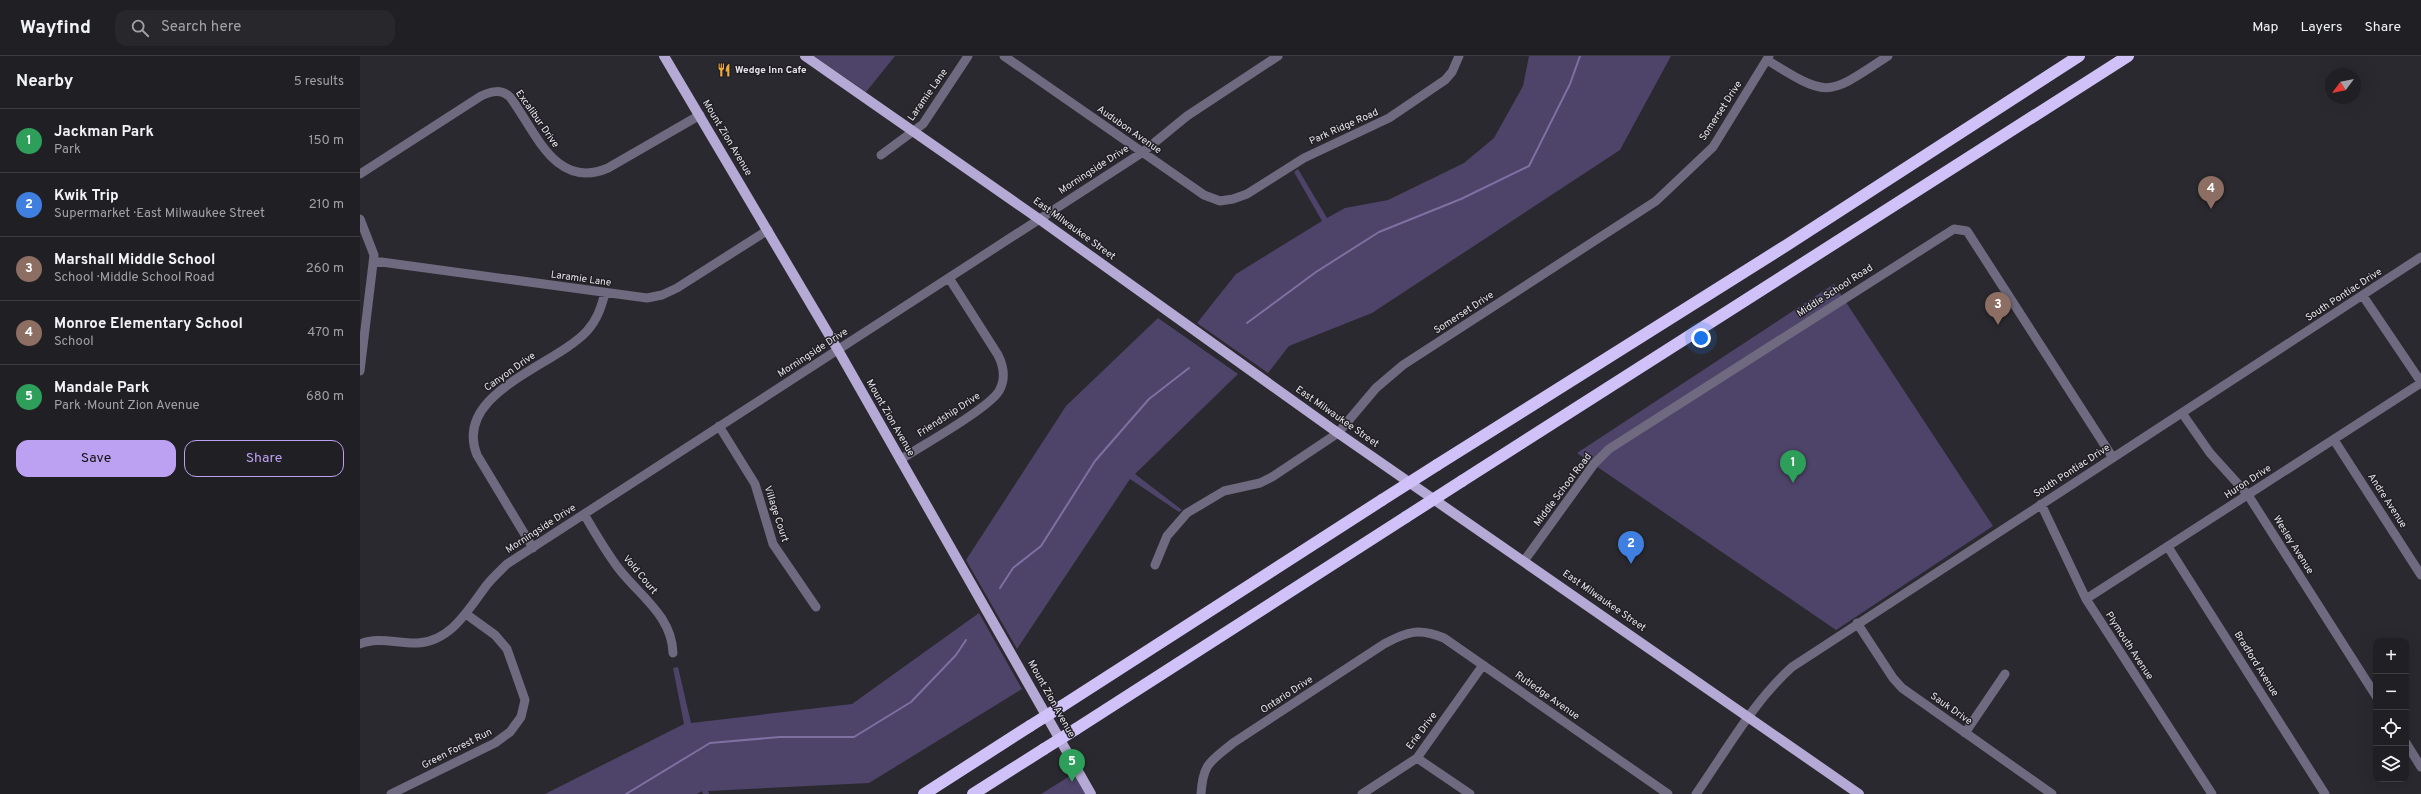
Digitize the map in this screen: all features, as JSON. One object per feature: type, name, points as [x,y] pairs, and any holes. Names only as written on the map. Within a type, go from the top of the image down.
[{"type":"highway","points":[[924,794],[1437,465],[1780,250],[2080,56]]},
{"type":"highway","points":[[973,794],[2128,56]]},
{"type":"main road","name":"Mount Zion Avenue","points":[[664,56],[838,350],[1090,794]]},
{"type":"main road","name":"East Milwaukee Street","points":[[805,56],[1039,219],[1338,433],[1859,794]]},
{"type":"street","name":"Laramie Lane","points":[[881,155],[915,132],[933,111],[968,56]]},
{"type":"street","name":"Audubon Avenue","points":[[1004,56],[1209,198],[1227,200],[1247,194]]},
{"type":"street","name":"Morningside Drive","points":[[360,644],[380,641],[419,643],[436,638],[451,630],[466,614],[487,585],[507,564],[534,548],[584,514],[1143,152],[1187,116],[1278,56]]},
{"type":"street","name":"Park Ridge Road","points":[[1247,194],[1304,158],[1378,125],[1430,92],[1449,76],[1459,56]]},
{"type":"street","points":[[1768,58],[1804,83],[1826,89],[1841,85],[1888,56]]},
{"type":"street","name":"Somerset Drive","points":[[1155,565],[1167,536],[1186,513],[1224,491],[1268,479],[1338,433],[1388,376],[1643,211],[1666,193],[1713,147],[1768,58]]},
{"type":"street","name":"Excalibur Drive","points":[[360,174],[481,96],[493,92],[505,93],[510,97],[551,158],[567,169],[583,173],[599,172],[608,168],[700,115]]},
{"type":"street","points":[[360,220],[374,249],[374,261],[360,371]]},
{"type":"street","name":"Middle School Road","points":[[1524,561],[1594,464],[1609,449],[1954,229],[1967,231],[2112,458]]},
{"type":"street","name":"Laramie Lane","points":[[374,261],[647,298],[662,295],[768,230]]},
{"type":"street","name":"South Pontiac Drive","points":[[1696,794],[1749,717],[1778,680],[1792,667],[1857,623],[2421,258]]},
{"type":"street","name":"Friendship Drive","points":[[900,460],[989,402],[1002,384],[1003,368],[998,355],[949,278]]},
{"type":"street","name":"Canyon Drive","points":[[534,548],[478,455],[473,442],[474,428],[481,411],[493,396],[587,332],[600,312],[605,293]]},
{"type":"street","points":[[2363,296],[2421,382]]},
{"type":"street","name":"Huron Drive","points":[[2086,599],[2334,440],[2421,382]]},
{"type":"street","name":"Wesley Avenue","points":[[2182,413],[2210,453],[2248,495],[2373,691]]},
{"type":"street","name":"Village Court","points":[[720,426],[755,484],[773,544],[816,607]]},
{"type":"street","name":"Andre Avenue","points":[[2334,440],[2421,575]]},
{"type":"street","name":"Plymouth Avenue","points":[[2041,504],[2086,599],[2212,794]]},
{"type":"street","name":"Vold Court","points":[[584,514],[619,569],[659,612],[668,627],[673,640],[673,653]]},
{"type":"street","name":"Bradford Avenue","points":[[2168,547],[2325,794]]},
{"type":"street","name":"Green Forest Run","points":[[391,794],[495,744],[510,732],[521,717],[525,700],[506,649],[495,635],[466,614]]},
{"type":"street","name":"Sauk Drive","points":[[1857,623],[1893,678],[1902,688],[2052,794]]},
{"type":"street","name":"Rutledge Avenue","points":[[1407,633],[1430,632],[1444,638],[1668,794]]},
{"type":"street","name":"Ontario Drive","points":[[1201,794],[1203,773],[1210,762],[1234,743],[1384,644],[1407,633]]},
{"type":"street","name":"Erie Drive","points":[[1362,794],[1417,758],[1483,665]]},
{"type":"street","points":[[1965,733],[2005,674]]},
{"type":"street","points":[[2408,746],[2421,767]]},
{"type":"street","points":[[1417,758],[1470,794]]},
{"type":"shaded area","points":[[814,56],[895,56],[866,92]]},
{"type":"shaded area","points":[[1529,56],[1671,56],[1620,150],[1372,313],[1289,346],[1268,373],[1197,323],[1236,274],[1322,221],[1294,172],[1298,169],[1327,218],[1345,208],[1388,200],[1464,163],[1494,138],[1523,86]]},
{"type":"shaded area","points":[[1834,284],[1993,526],[1836,630],[1577,453]]},
{"type":"shaded area","points":[[1158,318],[1238,374],[1135,474],[1182,510],[1179,512],[1130,479],[1017,649],[966,560],[1066,406]]},
{"type":"shaded area","points":[[979,613],[1022,689],[869,783],[708,791],[709,794],[703,794],[702,791],[697,794],[545,794],[684,724],[673,668],[678,667],[691,723],[852,704]]},
{"type":"shaded area","points":[[1078,771],[1091,794],[1041,794]]},
{"type":"waterway","points":[[1247,323],[1316,272],[1379,232],[1461,199],[1529,166],[1570,84],[1580,56]]},
{"type":"waterway","points":[[1000,588],[1013,568],[1041,546],[1095,461],[1149,399],[1189,368]]},
{"type":"waterway","points":[[626,794],[710,743],[780,737],[854,737],[911,702],[956,655],[966,640]]},
{"type":"place","name":"Wedge Inn Cafe","points":[[724,70]]},
{"type":"place","name":"Monroe Elementary School","points":[[2211,209]]},
{"type":"place","name":"Marshall Middle School","points":[[1998,325]]},
{"type":"place","name":"Jackman Park","points":[[1793,483]]},
{"type":"place","name":"Kwik Trip","points":[[1631,564]]},
{"type":"place","name":"Mandale Park","points":[[1072,782]]}]
